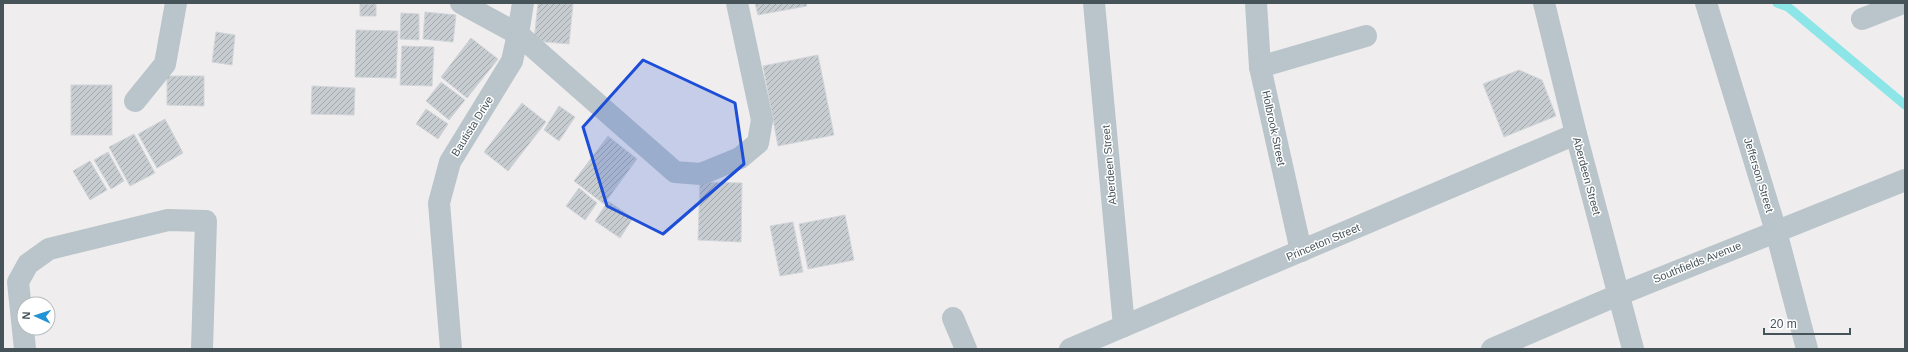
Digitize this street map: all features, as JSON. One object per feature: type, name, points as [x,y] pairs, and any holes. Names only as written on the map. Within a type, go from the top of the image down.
[{"type":"street","points":[[135,101],[165,64],[176,3]]},
{"type":"street","points":[[461,3],[518,34],[675,172],[701,174],[740,158],[758,143],[762,120],[737,3]]},
{"type":"street","name":"Bautista Drive","points":[[451,349],[439,203],[450,162],[512,61],[518,34],[522,3]]},
{"type":"street","name":"Aberdeen Street","points":[[1094,3],[1124,326]]},
{"type":"street","name":"Holbrook Street","points":[[1256,3],[1260,67],[1301,251]]},
{"type":"street","name":"Aberdeen Street","points":[[1544,3],[1576,134],[1633,349]]},
{"type":"street","name":"Jefferson Street","points":[[1706,3],[1776,231],[1807,349]]},
{"type":"street","points":[[1862,19],[1904,3]]},
{"type":"street","points":[[1260,67],[1366,36]]},
{"type":"street","name":"Princeton Street","points":[[1070,349],[1576,134]]},
{"type":"street","name":"Southfields Avenue","points":[[1492,349],[1618,295],[1905,180]]},
{"type":"street","points":[[25,349],[18,282],[28,264],[49,249],[168,220],[206,221],[202,349]]},
{"type":"street","points":[[952,318],[966,349]]},
{"type":"highlighted area","points":[[643,60],[735,103],[744,164],[663,234],[607,206],[583,127]]},
{"type":"building","points":[[538,3],[573,4],[569,44],[534,41]]},
{"type":"building","points":[[755,3],[806,3],[807,6],[758,15]]},
{"type":"building","points":[[360,4],[376,4],[376,16],[360,16]]},
{"type":"building","points":[[425,12],[456,15],[453,42],[423,39]]},
{"type":"building","points":[[401,13],[419,14],[419,40],[400,39]]},
{"type":"building","points":[[356,30],[398,31],[396,78],[355,77]]},
{"type":"building","points":[[216,32],[235,35],[232,65],[212,62]]},
{"type":"building","points":[[471,38],[498,59],[467,98],[441,77]]},
{"type":"building","points":[[402,46],[434,47],[432,86],[400,85]]},
{"type":"building","points":[[818,55],[834,135],[778,146],[763,66]]},
{"type":"building","points":[[1519,70],[1542,80],[1556,116],[1504,137],[1483,84]]},
{"type":"building","points":[[167,76],[204,76],[204,106],[167,105]]},
{"type":"building","points":[[441,82],[465,100],[449,120],[426,101]]},
{"type":"building","points":[[71,85],[112,85],[112,135],[71,135]]},
{"type":"building","points":[[312,86],[355,88],[354,115],[311,114]]},
{"type":"building","points":[[522,103],[546,122],[508,171],[484,152]]},
{"type":"building","points":[[559,106],[575,117],[559,141],[544,130]]},
{"type":"building","points":[[426,109],[448,124],[438,139],[416,124]]},
{"type":"building","points":[[165,119],[183,153],[157,168],[138,134]]},
{"type":"building","points":[[134,134],[155,173],[130,186],[109,147]]},
{"type":"building","points":[[608,136],[637,159],[604,204],[574,181]]},
{"type":"building","points":[[108,152],[124,181],[111,189],[94,160]]},
{"type":"building","points":[[90,161],[107,190],[90,200],[73,171]]},
{"type":"building","points":[[700,182],[742,183],[741,242],[698,240]]},
{"type":"building","points":[[579,188],[597,203],[585,220],[566,206]]},
{"type":"building","points":[[608,201],[633,218],[620,238],[595,221]]},
{"type":"building","points":[[845,215],[854,260],[808,269],[799,224]]},
{"type":"building","points":[[793,222],[803,272],[780,276],[770,226]]},
{"type":"waterway","points":[[1777,3],[1788,7],[1905,105]]}]
